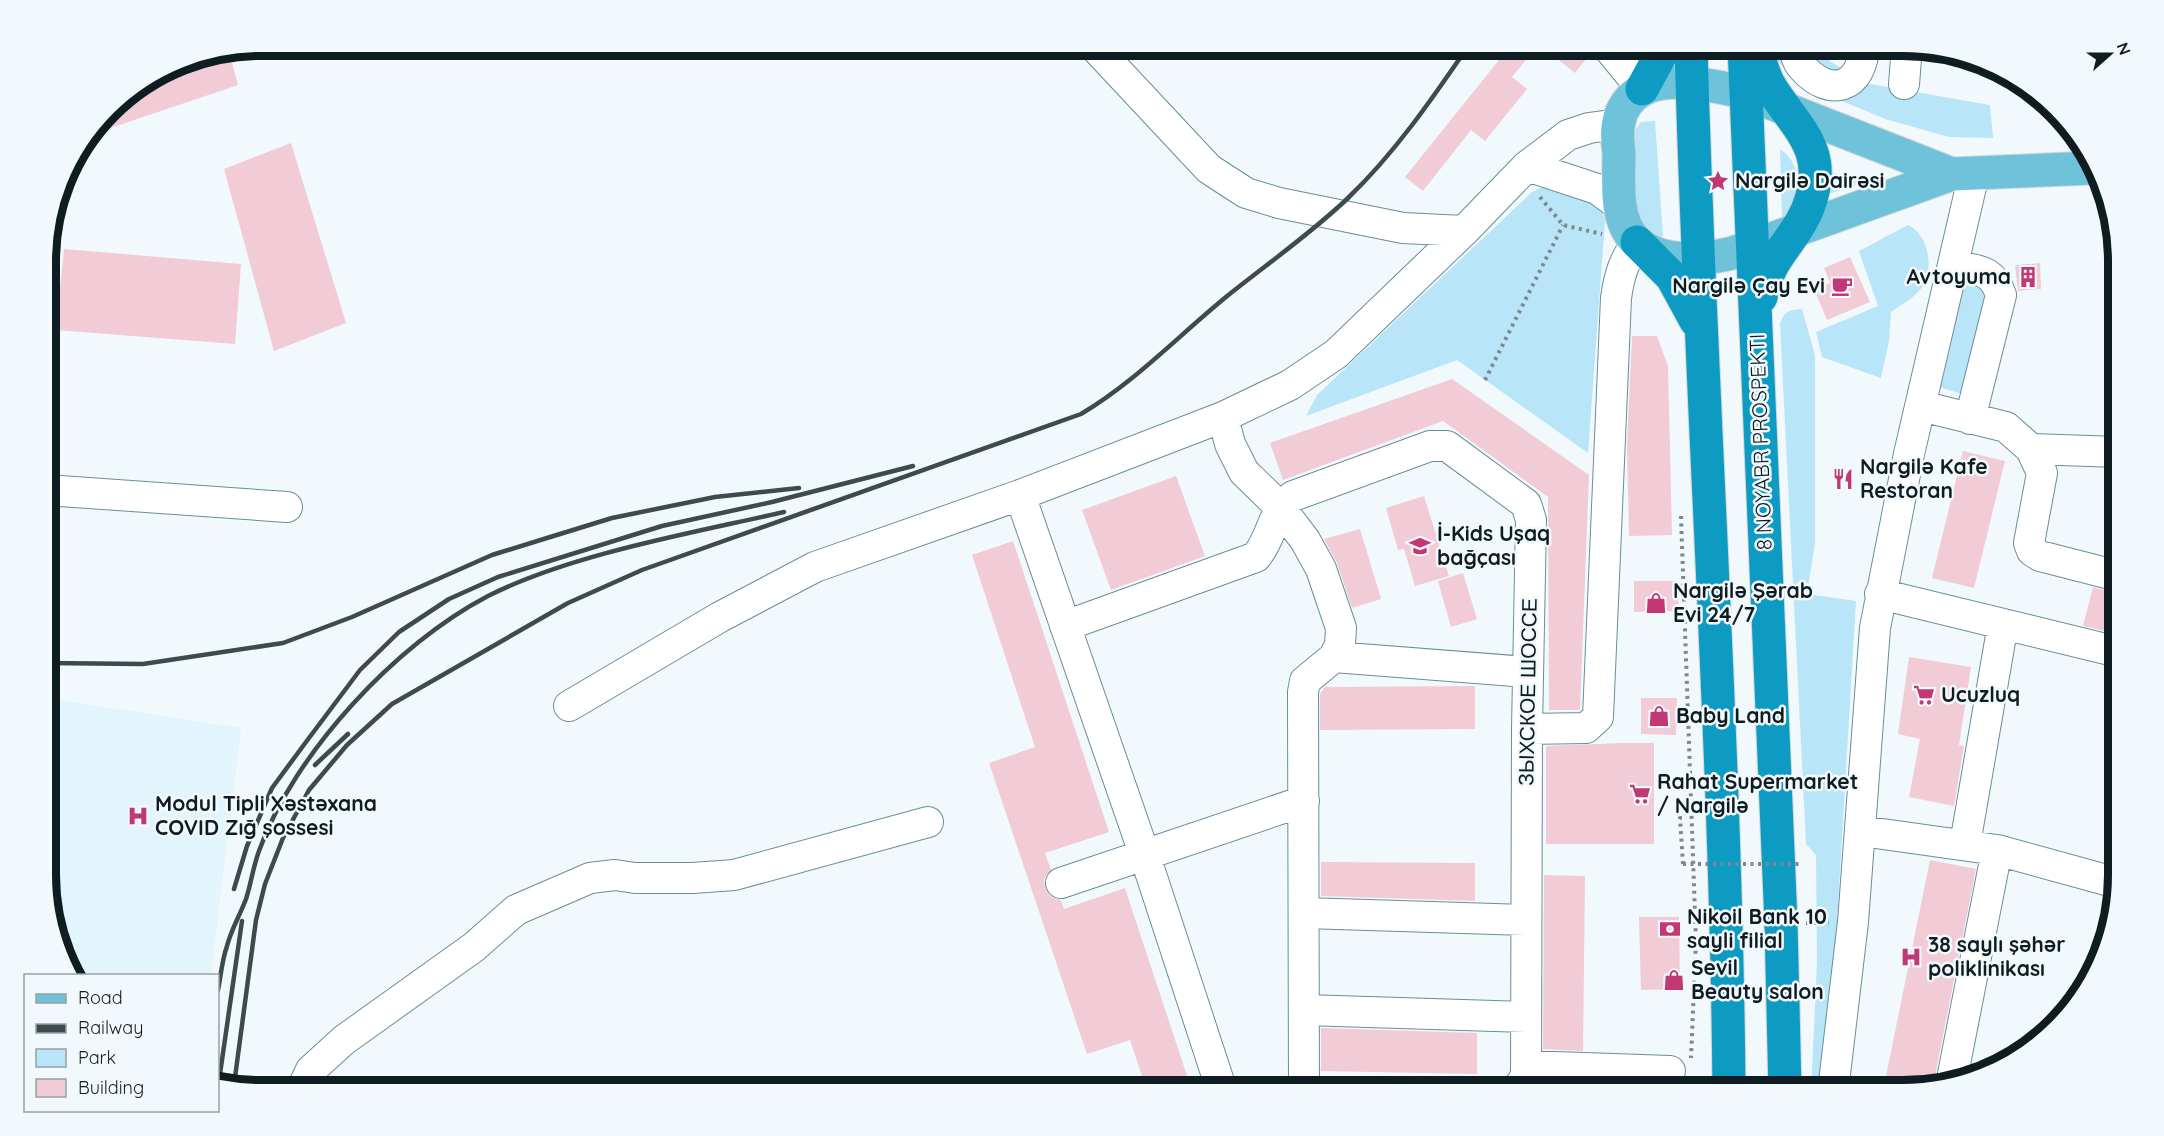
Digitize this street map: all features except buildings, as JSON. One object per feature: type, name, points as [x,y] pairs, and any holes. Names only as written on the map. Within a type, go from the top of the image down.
[{"type":"highway","points":[[1642,89],[1660,56]]},
{"type":"highway","points":[[1691,56],[1699,328],[1727,945],[1729,1080]]},
{"type":"highway","name":"8 NOYABR PROSPEKTI","points":[[1743,56],[1781,923],[1785,1080]]},
{"type":"highway","points":[[1756,319],[1770,267],[1807,210],[1815,174],[1813,156],[1804,132],[1764,73],[1759,56]]},
{"type":"highway","points":[[1637,242],[1672,277],[1699,328]]},
{"type":"main road","points":[[1963,174],[1745,93],[1692,84],[1660,84],[1642,89],[1626,104],[1618,124],[1620,206],[1627,229],[1637,242],[1662,255],[1697,259],[1713,258],[1753,247],[1963,174],[2086,168]]},
{"type":"lane","points":[[1103,56],[1209,169],[1246,193],[1279,203],[1403,228],[1464,231]]},
{"type":"lane","points":[[1615,56],[1642,89]]},
{"type":"lane","points":[[1797,56],[1801,66],[1819,81],[1832,87],[1844,83],[1859,73],[1863,56]]},
{"type":"lane","points":[[1904,84],[1906,56]]},
{"type":"lane","points":[[569,706],[720,617],[815,567],[1020,495],[1223,417],[1290,386],[1336,354],[1464,231],[1524,169],[1568,135],[1589,128],[1618,124]]},
{"type":"lane","points":[[1524,169],[1597,189],[1620,206]]},
{"type":"lane","points":[[1834,1080],[1853,922],[1875,628],[1880,594],[1953,266],[1963,174]]},
{"type":"lane","points":[[1527,729],[1586,728],[1598,717],[1616,298],[1619,275],[1626,257],[1637,242]]},
{"type":"lane","points":[[1953,266],[1988,273],[1996,281],[2001,295],[1970,419]]},
{"type":"lane","points":[[1921,406],[2006,427],[2031,449],[2042,473],[2029,543],[2032,551],[2040,556],[2108,573]]},
{"type":"lane","points":[[1223,417],[1230,444],[1244,472],[1279,506],[1305,540],[1321,569],[1341,628],[1340,645],[1334,657],[1317,668],[1305,681],[1304,1080]]},
{"type":"lane","name":"ЗЫХСКОЕ ШОССЕ","points":[[1279,506],[1293,496],[1430,446],[1447,446],[1526,504],[1531,520],[1527,672],[1526,1017],[1520,1078]]},
{"type":"lane","points":[[2031,449],[2108,452]]},
{"type":"lane","points":[[56,491],[287,507]]},
{"type":"lane","points":[[1020,495],[1145,856],[1219,1080]]},
{"type":"lane","points":[[1065,626],[1256,557],[1266,545],[1279,506]]},
{"type":"lane","points":[[1880,594],[2108,650]]},
{"type":"lane","points":[[1965,844],[2003,624]]},
{"type":"lane","points":[[1334,657],[1527,672]]},
{"type":"lane","points":[[1061,883],[1304,801]]},
{"type":"lane","points":[[306,1081],[311,1071],[344,1040],[474,947],[516,910],[579,883],[615,875],[635,878],[693,879],[734,875],[928,822]]},
{"type":"lane","points":[[1861,831],[1998,850],[2108,880]]},
{"type":"lane","points":[[1953,1074],[1998,850]]},
{"type":"lane","points":[[1305,913],[1526,920]]},
{"type":"lane","points":[[1305,1010],[1526,1017]]},
{"type":"lane","points":[[1520,1078],[1680,1069]]},
{"type":"path","points":[[1524,169],[1563,225],[1637,242]]},
{"type":"path","points":[[1485,380],[1563,225]]},
{"type":"path","points":[[1680,1069],[1696,942],[1681,509]]},
{"type":"path","points":[[1686,818],[1680,818],[1683,864],[1803,864]]},
{"type":"path","points":[[1781,923],[1853,922]]},
{"type":"shaded area","name":"Modul Tipli Xəstəxana COVID Zığ şossesi","points":[[56,700],[241,728],[211,974],[82,974],[66,941],[57,902]]},
{"type":"green space","points":[[1777,56],[1822,56],[1865,83],[1990,105],[1993,138],[1949,137],[1885,119],[1797,82],[1777,60]]},
{"type":"green space","points":[[1655,121],[1663,236],[1648,236],[1636,224],[1631,136],[1641,122]]},
{"type":"green space","points":[[1780,149],[1794,164],[1798,184],[1794,203],[1782,219]]},
{"type":"green space","points":[[1829,172],[1870,181],[1828,194]]},
{"type":"green space","points":[[1550,183],[1601,205],[1605,221],[1588,453],[1457,360],[1306,416],[1317,395],[1532,192]]},
{"type":"green space","points":[[1908,225],[1921,237],[1926,246],[1929,266],[1924,285],[1909,300],[1891,312],[1889,341],[1881,378],[1822,357],[1816,332],[1878,306],[1859,251]]},
{"type":"green space","points":[[1961,283],[1986,290],[1962,394],[1939,387]]},
{"type":"green space","points":[[1802,309],[1815,355],[1815,543],[1807,594],[1856,601],[1835,956],[1820,1080],[1812,1080],[1817,962],[1816,855],[1806,844],[1780,324],[1783,316],[1794,310]]},
{"type":"railway","points":[[235,1079],[256,920],[265,884],[283,838],[309,790],[347,745],[392,704],[568,603],[642,570],[1081,414],[1138,373],[1226,297],[1303,237],[1347,199],[1397,144],[1461,56]]},
{"type":"railway","points":[[234,889],[247,846],[272,788],[306,742],[360,670],[399,632],[449,599],[498,577],[662,526],[772,502],[913,466]]},
{"type":"railway","points":[[56,663],[143,664],[283,643],[352,617],[492,555],[612,518],[715,497],[799,488]]},
{"type":"railway","points":[[219,984],[225,951],[246,899],[259,851],[275,814],[323,740],[352,705],[418,642],[488,596],[556,568],[633,546],[784,512]]},
{"type":"railway","points":[[315,765],[348,734]]},
{"type":"railway","points":[[220,1076],[242,921]]},
{"type":"place","name":"Nargilə Dairəsi","points":[[1718,181]]},
{"type":"place","name":"Avtoyuma","points":[[2028,277]]},
{"type":"place","name":"Nargilə Çay Evi","points":[[1842,286]]},
{"type":"place","name":"Nargilə Kafe Restoran","points":[[1843,479]]},
{"type":"place","name":"İ-Kids Uşaq bağçası","points":[[1420,546]]},
{"type":"place","name":"Nargilə Şərab Evi 24/7","points":[[1656,603]]},
{"type":"place","name":"Ucuzluq","points":[[1924,695]]},
{"type":"place","name":"Baby Land","points":[[1659,716]]},
{"type":"place","name":"Rahat Supermarket / Nargilə","points":[[1640,794]]},
{"type":"place","name":"Modul Tipli Xəstəxana COVID Zığ şossesi","points":[[138,816]]},
{"type":"place","name":"Nikoil Bank 10 sayli filial","points":[[1670,929]]},
{"type":"place","name":"38 saylı şəhər poliklinikası","points":[[1911,957]]},
{"type":"place","name":"Sevil Beauty salon","points":[[1674,980]]}]
